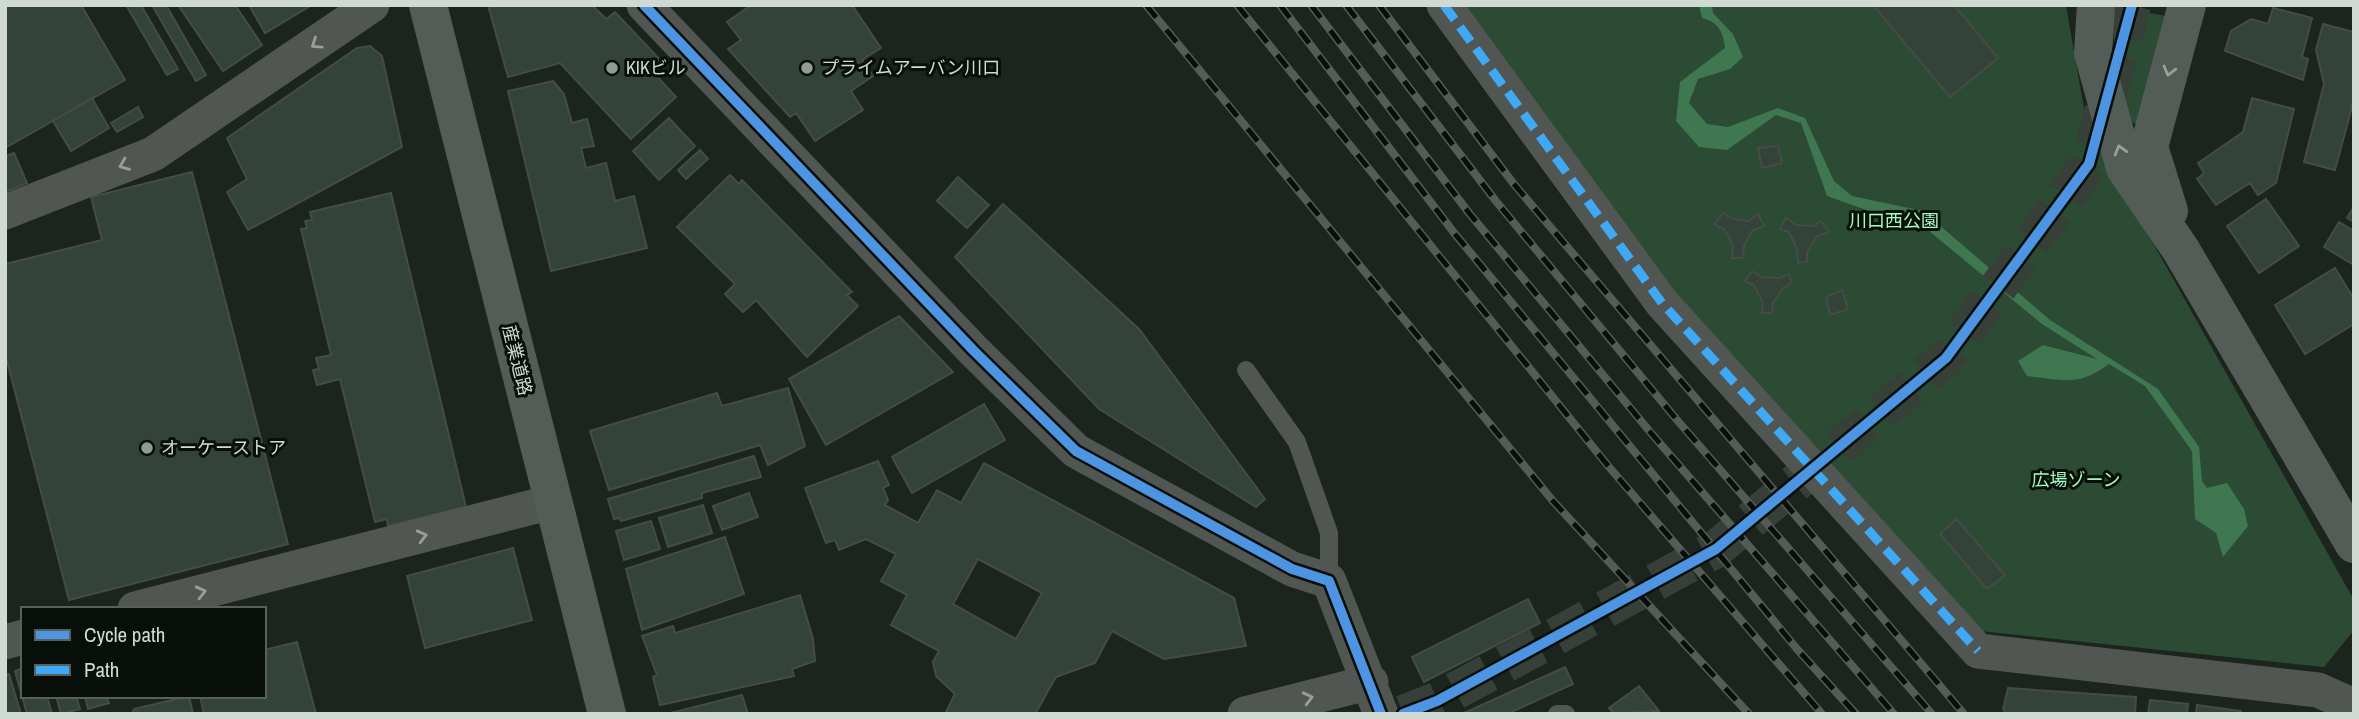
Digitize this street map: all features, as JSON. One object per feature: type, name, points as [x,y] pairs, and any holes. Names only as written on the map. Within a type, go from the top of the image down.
[{"type":"street","points":[[5,212],[153,154],[372,5]]},
{"type":"street","name":"産業道路","points":[[428,5],[607,714]]},
{"type":"street","points":[[644,5],[974,351],[1076,451],[1292,569],[1329,581],[1376,698],[1245,714]]},
{"type":"street","points":[[1444,5],[1662,303],[1978,651],[2318,690],[2354,706]]},
{"type":"street","points":[[2096,5],[2093,53],[2125,168],[2181,250],[2354,544]]},
{"type":"street","points":[[2181,250],[2149,147],[2187,5]]},
{"type":"street","points":[[143,607],[552,502]]},
{"type":"lane","points":[[1246,370],[1297,442],[1329,533],[1329,581]]},
{"type":"lane","points":[[1557,714],[1566,714]]},
{"type":"green space","name":"川口西公園","points":[[1457,5],[2066,5],[2087,126],[2354,600],[2354,630],[2324,667],[1980,631],[1678,305]]},
{"type":"green space","points":[[2113,6],[2166,16],[2137,125],[2124,118],[2114,52]]},
{"type":"shaded area","points":[[1699,5],[1712,5],[1713,13],[1733,34],[1743,57],[1730,69],[1698,79],[1689,103],[1707,124],[1728,127],[1778,108],[1805,118],[1834,181],[1852,196],[1923,211],[2050,320],[2158,389],[2199,447],[2202,481],[2207,488],[2227,483],[2244,509],[2248,526],[2223,557],[2216,533],[2195,519],[2192,451],[2145,386],[2109,364],[2079,379],[2027,376],[2018,361],[2043,345],[2097,359],[2042,324],[1912,217],[1872,212],[1827,196],[1801,123],[1776,115],[1727,150],[1699,147],[1676,121],[1680,82],[1725,48],[1719,28],[1702,18]]},
{"type":"building","points":[[5,5],[81,5],[125,80],[5,148]]},
{"type":"building","points":[[126,5],[141,5],[178,69],[167,75]]},
{"type":"building","points":[[152,5],[166,5],[206,75],[196,81]]},
{"type":"building","points":[[178,5],[235,5],[262,45],[223,71]]},
{"type":"building","points":[[249,5],[312,5],[265,33]]},
{"type":"building","name":"KIKビル","points":[[488,5],[592,5],[606,19],[615,12],[663,63],[654,73],[676,97],[631,139],[560,63],[508,77]]},
{"type":"building","name":"プライムアーバン川口","points":[[751,5],[852,5],[881,48],[862,60],[873,76],[851,91],[863,110],[815,141],[796,113],[790,117],[728,49],[741,40],[727,22]]},
{"type":"building","points":[[1873,5],[1954,5],[1998,58],[1950,97]]},
{"type":"building","points":[[2273,8],[2312,18],[2302,57],[2308,59],[2303,80],[2225,51],[2231,31],[2251,19],[2268,24]]},
{"type":"building","points":[[2323,24],[2354,32],[2354,99],[2335,170],[2304,162],[2324,84],[2316,50]]},
{"type":"building","points":[[370,46],[382,56],[402,147],[248,230],[227,192],[247,179],[227,138],[357,48]]},
{"type":"building","points":[[553,81],[564,94],[572,123],[587,119],[594,146],[581,148],[586,168],[606,163],[615,201],[634,196],[647,248],[551,271],[508,91]]},
{"type":"building","points":[[92,98],[109,128],[71,151],[53,121]]},
{"type":"building","points":[[2252,98],[2294,109],[2276,183],[2258,195],[2250,183],[2216,205],[2197,179],[2204,173],[2198,163],[2243,132]]},
{"type":"building","points":[[138,107],[143,117],[117,132],[111,123]]},
{"type":"building","points":[[669,118],[695,146],[659,180],[633,151]]},
{"type":"building","points":[[1778,146],[1782,163],[1762,168],[1758,148]]},
{"type":"building","points":[[700,150],[708,159],[686,179],[678,170]]},
{"type":"building","points":[[14,153],[27,183],[5,192],[5,156]]},
{"type":"building","name":"オーケーストア","points":[[192,172],[288,544],[69,600],[5,353],[5,264],[102,240],[91,197]]},
{"type":"building","points":[[730,175],[739,184],[742,180],[852,292],[847,295],[858,306],[807,357],[756,300],[743,312],[725,294],[735,284],[677,227]]},
{"type":"building","points":[[958,177],[989,205],[967,228],[937,201]]},
{"type":"building","points":[[391,193],[466,507],[388,526],[387,519],[375,522],[340,379],[317,385],[313,370],[319,369],[316,358],[331,355],[301,229],[307,228],[305,221],[312,220],[310,212]]},
{"type":"building","points":[[2266,199],[2299,246],[2259,273],[2227,226]]},
{"type":"building","points":[[1003,204],[1139,329],[1265,499],[1256,507],[1099,409],[955,257]]},
{"type":"building","points":[[2354,207],[2354,222],[2347,218]]},
{"type":"building","points":[[1723,213],[1733,219],[1749,221],[1758,214],[1764,226],[1752,231],[1744,246],[1743,258],[1732,258],[1733,246],[1725,230],[1714,224]]},
{"type":"building","points":[[1786,218],[1796,225],[1813,226],[1821,221],[1829,232],[1817,236],[1807,252],[1807,262],[1798,263],[1797,249],[1789,232],[1780,229]]},
{"type":"building","points":[[2339,222],[2354,231],[2354,265],[2324,247]]},
{"type":"building","points":[[2335,268],[2354,299],[2354,324],[2305,354],[2275,305]]},
{"type":"building","points":[[1752,271],[1761,277],[1780,278],[1788,274],[1792,282],[1783,288],[1773,303],[1772,313],[1762,313],[1763,303],[1754,285],[1745,281]]},
{"type":"building","points":[[1842,290],[1848,309],[1830,315],[1826,297]]},
{"type":"building","points":[[899,316],[953,372],[826,445],[789,379]]},
{"type":"building","points":[[788,388],[805,446],[768,465],[760,445],[609,490],[590,431],[717,393],[722,406]]},
{"type":"building","points":[[984,404],[1005,440],[912,493],[892,457]]},
{"type":"building","points":[[754,456],[761,477],[702,493],[702,498],[621,521],[620,518],[614,519],[608,499]]},
{"type":"building","points":[[878,461],[889,485],[883,488],[888,500],[885,505],[918,523],[937,490],[961,503],[984,463],[1234,598],[1246,646],[1164,659],[1112,631],[1095,663],[1056,677],[1035,714],[945,714],[955,694],[936,676],[933,662],[939,651],[891,625],[907,595],[881,581],[896,554],[866,539],[839,550],[835,540],[826,543],[805,488]],"holes":[[[978,559],[1042,593],[1016,639],[953,604]]]},
{"type":"building","points":[[749,493],[758,517],[722,530],[713,506]]},
{"type":"building","points":[[703,505],[712,533],[668,547],[659,518]]},
{"type":"building","points":[[1956,519],[2005,575],[1987,589],[1940,534]]},
{"type":"building","points":[[651,521],[660,549],[624,560],[616,531]]},
{"type":"building","points":[[725,537],[744,594],[642,630],[626,569]]},
{"type":"building","points":[[513,548],[532,620],[425,648],[407,576]]},
{"type":"building","points":[[800,595],[813,639],[815,661],[792,669],[794,676],[660,705],[653,677],[657,675],[642,636],[673,626],[675,633]]},
{"type":"building","points":[[1528,599],[1540,623],[1424,682],[1412,657]]},
{"type":"building","points":[[297,642],[316,714],[204,714],[200,698],[266,698],[266,650]]},
{"type":"building","points":[[1565,667],[1573,684],[1507,714],[1462,714]]},
{"type":"building","points":[[21,669],[21,692],[15,671]]},
{"type":"building","points":[[9,674],[21,714],[5,714],[5,675]]},
{"type":"building","points":[[1639,686],[1659,711],[1614,714],[1609,708]]},
{"type":"building","points":[[2008,688],[2136,697],[2135,714],[2007,714],[2003,709]]},
{"type":"building","points":[[742,695],[748,714],[667,714]]},
{"type":"building","points":[[23,698],[48,698],[52,714],[27,714]]},
{"type":"building","points":[[57,698],[77,698],[80,709],[61,714]]},
{"type":"building","points":[[85,698],[107,698],[109,703],[88,709]]},
{"type":"building","points":[[189,698],[193,714],[132,714],[134,709]]},
{"type":"building","points":[[2150,700],[2188,704],[2187,714],[2148,714]]},
{"type":"building","points":[[2197,705],[2241,711],[2241,714],[2196,714]]},
{"type":"tunnel","points":[[1403,714],[1437,701],[1716,549],[1946,358],[2089,164],[2132,5]]},
{"type":"railway","points":[[1146,5],[1553,501],[1749,714]]},
{"type":"railway","points":[[1237,5],[1609,467],[1822,714]]},
{"type":"railway","points":[[1280,5],[1455,234],[1797,649],[1856,714]]},
{"type":"railway","points":[[1311,5],[1469,213],[1651,433],[1894,714]]},
{"type":"railway","points":[[1346,5],[1495,200],[1677,420],[1932,714]]},
{"type":"railway","points":[[1379,5],[1513,183],[1964,714]]},
{"type":"marked path","points":[[1444,5],[1662,303],[1978,651]]},
{"type":"cycle path","points":[[644,5],[974,351],[1076,451],[1292,569],[1329,581],[1381,714]]},
{"type":"cycle path","points":[[1403,714],[1437,701],[1716,549],[1946,358],[2089,164],[2132,5]]},
{"type":"place","name":"KIKビル","points":[[612,68]]},
{"type":"place","name":"プライムアーバン川口","points":[[807,68]]},
{"type":"place","name":"オーケーストア","points":[[147,448]]},
{"type":"park label","name":"広場ゾーン","points":[[2076,480]]}]
